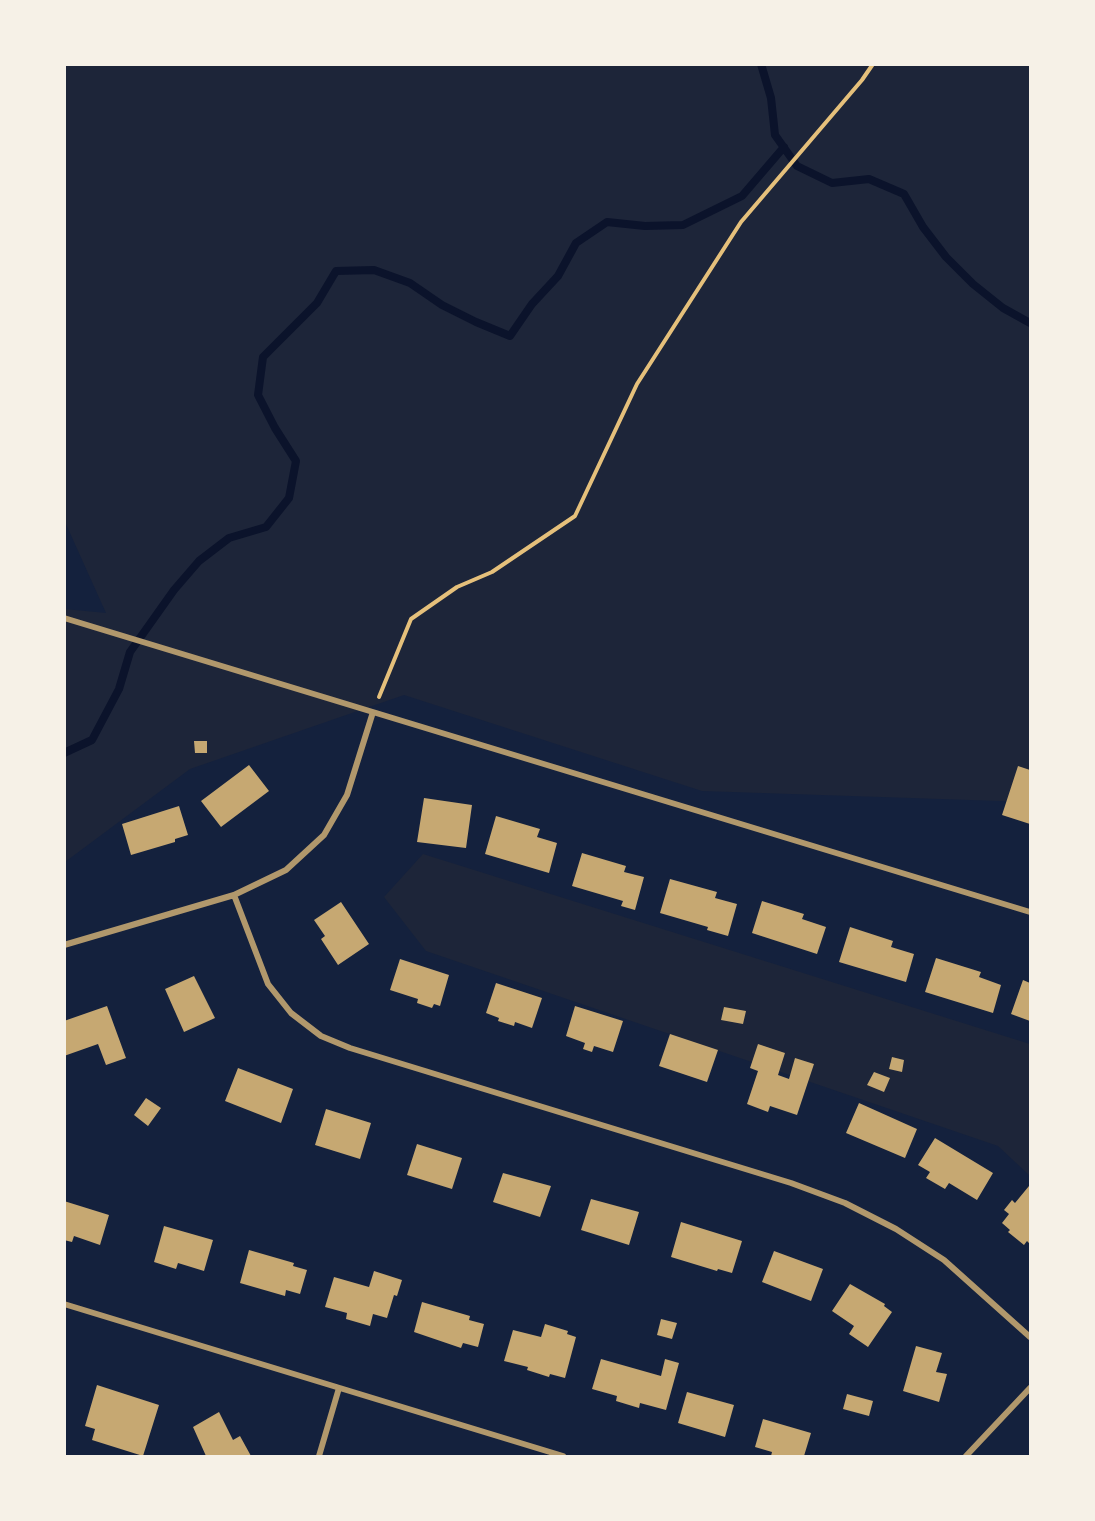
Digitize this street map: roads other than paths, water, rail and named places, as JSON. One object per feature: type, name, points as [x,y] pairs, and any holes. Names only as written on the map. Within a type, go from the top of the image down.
[{"type":"street","points":[[64,618],[1030,912]]},
{"type":"street","points":[[64,945],[234,895],[286,870],[324,835],[346,795],[373,712]]},
{"type":"street","points":[[234,895],[268,984],[291,1013],[321,1036],[350,1048],[792,1183],[845,1203],[896,1229],[944,1260],[1030,1337]]},
{"type":"street","points":[[64,1304],[563,1456]]},
{"type":"street","points":[[319,1456],[339,1388]]},
{"type":"street","points":[[966,1456],[1030,1388]]},
{"type":"waterway","points":[[761,64],[771,98],[775,135],[797,166],[832,183],[869,179],[904,194],[923,227],[946,257],[973,284],[1003,308],[1030,323]]},
{"type":"waterway","points":[[64,753],[92,740],[119,689],[130,652],[174,590],[199,561],[229,538],[266,527],[289,498],[296,461],[258,395],[263,357],[317,303],[336,271],[374,270],[410,283],[442,305],[510,336],[532,304],[558,276],[576,243],[607,222],[645,226],[683,225],[742,196],[784,147]]}]
